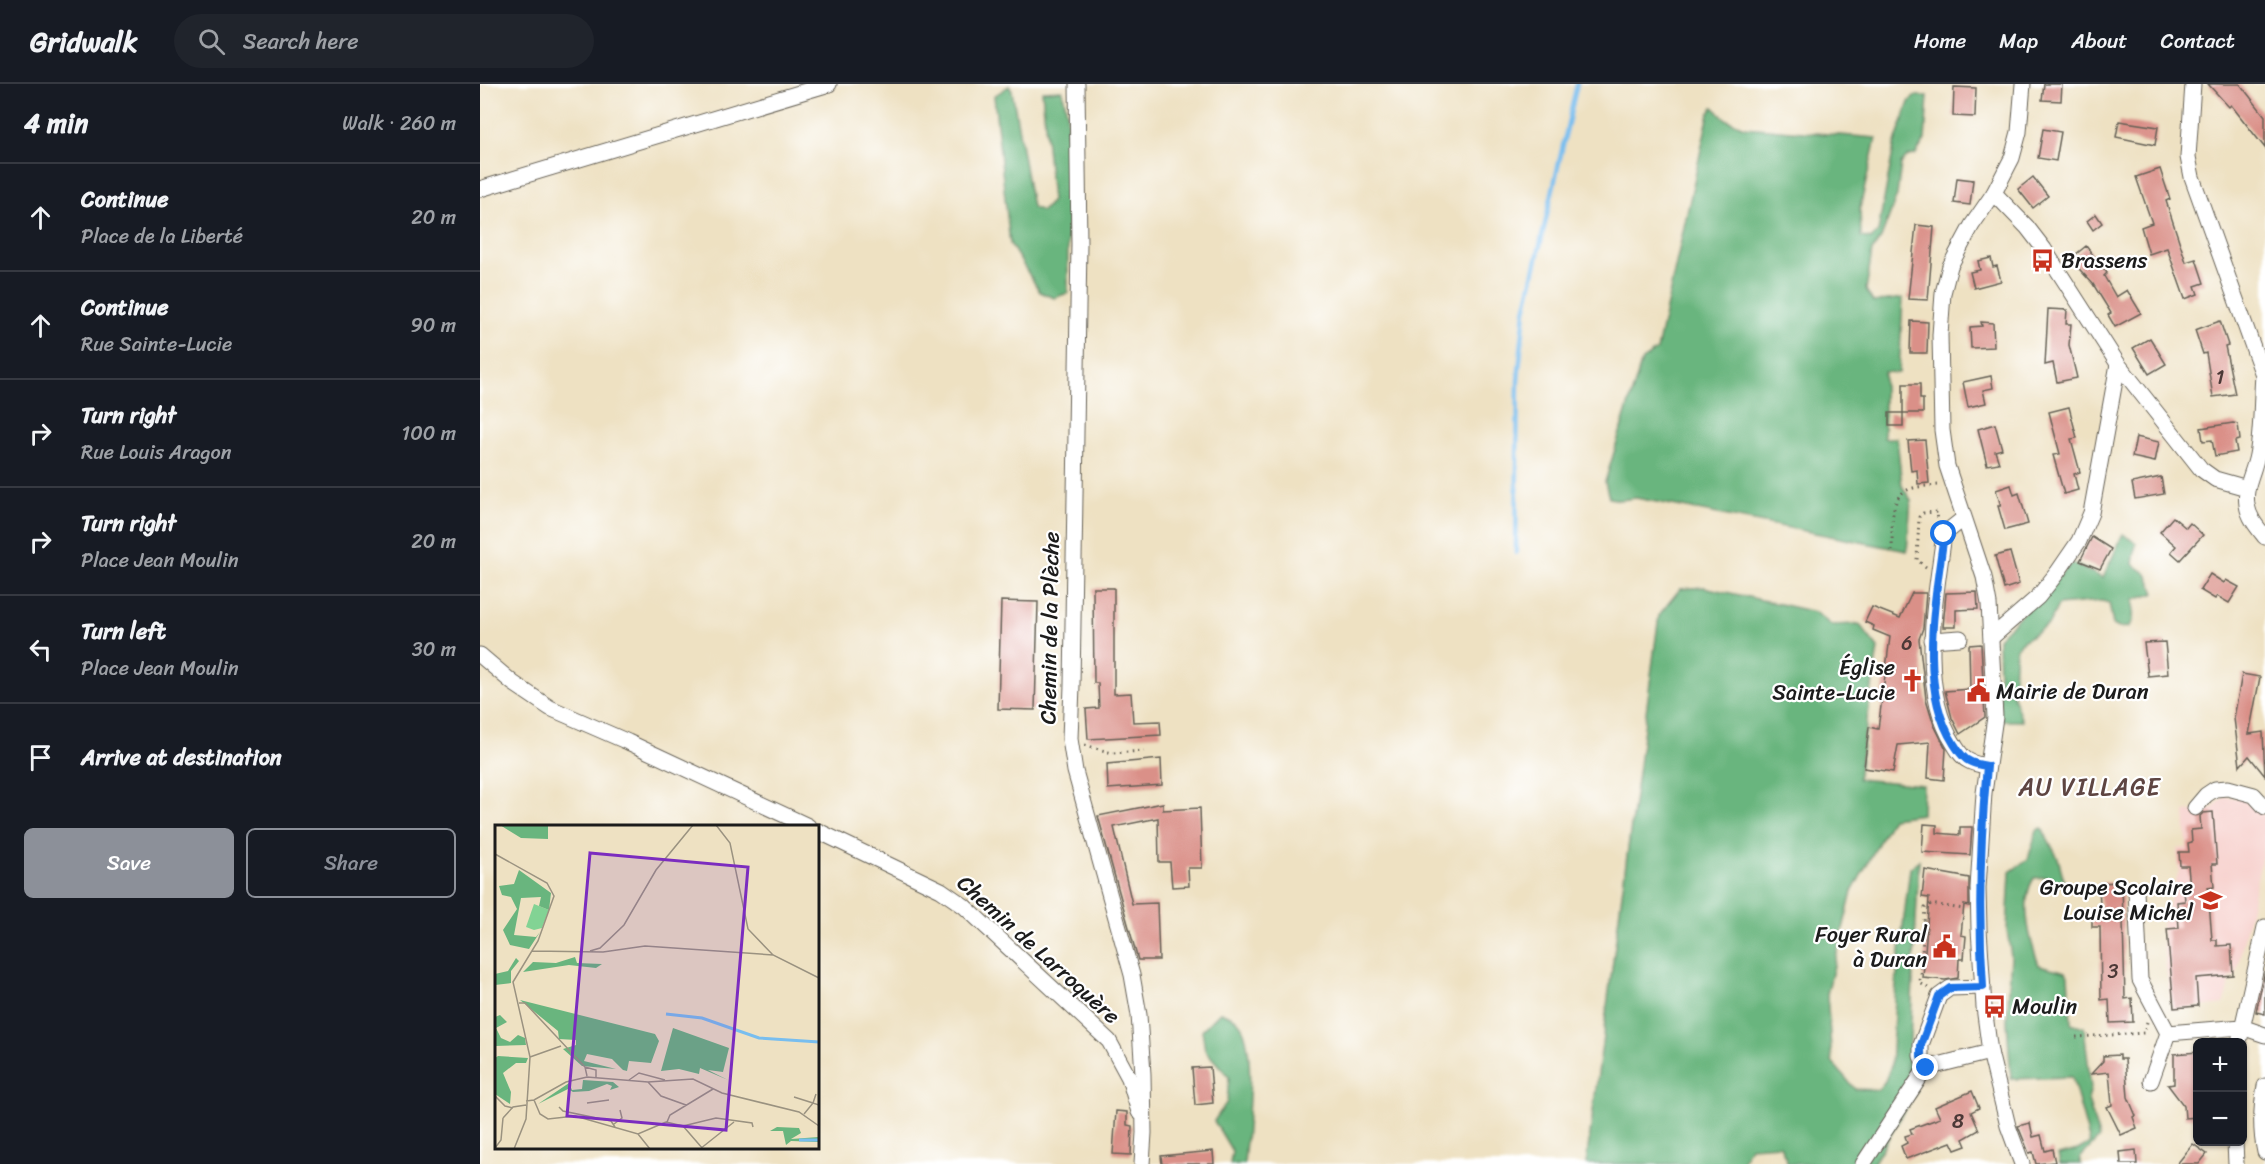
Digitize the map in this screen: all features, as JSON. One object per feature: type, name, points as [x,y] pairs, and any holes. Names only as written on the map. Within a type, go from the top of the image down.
[{"type":"street","points":[[480,189],[829,84]]},
{"type":"street","name":"Chemin de la Plèche","points":[[1077,84],[1079,244],[1070,739],[1075,771],[1132,975],[1139,1016],[1143,1074],[1142,1164]]},
{"type":"street","points":[[2022,1164],[2008,1126],[1990,1052],[1978,911],[1987,766],[1995,717],[1989,604],[1984,577],[1947,466],[1942,430],[1940,335],[1941,305],[1950,266],[1972,225],[1994,193],[2012,158],[2019,132],[2023,84]]},
{"type":"street","points":[[2193,84],[2188,157],[2192,177],[2264,373],[2259,445],[2247,488],[2246,503],[2249,516],[2265,537]]},
{"type":"street","points":[[1994,193],[2027,227],[2044,249],[2118,364],[2201,469],[2215,479],[2247,488]]},
{"type":"street","points":[[1992,637],[2038,597],[2079,541],[2091,513],[2118,364]]},
{"type":"street","points":[[1963,519],[1944,534],[1931,640],[1936,701],[1950,738],[1962,757],[1987,766]]},
{"type":"street","points":[[1931,640],[1960,638]]},
{"type":"street","points":[[480,655],[513,683],[550,708],[806,825]]},
{"type":"street","points":[[2195,808],[2206,795],[2215,789],[2228,788],[2254,795],[2265,807]]},
{"type":"street","name":"Chemin de Larroquère","points":[[819,831],[941,890],[964,906],[1109,1041],[1130,1078],[1144,1133]]},
{"type":"street","points":[[2136,890],[2140,980],[2168,1033],[2151,1081]]},
{"type":"street","points":[[2240,1035],[2265,927]]},
{"type":"street","points":[[1926,1068],[1921,1056],[1921,1045],[1939,996],[1950,988],[1983,987]]},
{"type":"street","points":[[2168,1033],[2265,1035]]},
{"type":"street","points":[[1863,1164],[1926,1068],[1990,1052]]},
{"type":"street","points":[[2265,1086],[2261,1108],[2262,1139],[2265,1152]]},
{"type":"street","points":[[2235,1146],[2236,1164]]},
{"type":"path","points":[[1892,551],[1893,514],[1899,497],[1905,491],[1914,488],[1952,484]]},
{"type":"path","points":[[1937,512],[1923,513],[1919,518],[1917,558],[1920,564],[1938,579]]},
{"type":"path","points":[[1070,739],[1113,753],[1144,751]]},
{"type":"path","points":[[1939,996],[1920,983],[1925,908],[1931,904],[1978,911]]},
{"type":"path","points":[[2076,1037],[2144,1034],[2147,1022],[2158,1014]]},
{"type":"shaded area","name":"Groupe Scolaire Louise Michel","points":[[2225,796],[2243,799],[2265,817],[2265,842],[2236,976],[2231,977],[2224,1004],[2172,1010],[2161,928],[2179,871],[2177,849],[2187,848],[2185,812],[2212,809]]},
{"type":"green space","points":[[1009,86],[1012,91],[1032,207],[1042,211],[1052,201],[1042,91],[1062,90],[1067,112],[1068,293],[1054,298],[1040,292],[1010,244],[994,96]]},
{"type":"green space","points":[[1914,96],[1928,96],[1925,140],[1915,155],[1908,156],[1901,164],[1897,195],[1881,238],[1872,251],[1866,290],[1873,302],[1903,298],[1899,373],[1884,372],[1884,438],[1897,438],[1902,486],[1911,500],[1907,551],[1636,498],[1621,500],[1609,498],[1605,482],[1642,360],[1657,350],[1709,113],[1713,107],[1726,119],[1744,127],[1876,138],[1860,208],[1861,237],[1871,239],[1878,232],[1894,146],[1909,102]]},
{"type":"green space","points":[[2123,534],[2136,543],[2133,564],[2147,574],[2155,593],[2134,600],[2133,621],[2129,627],[2119,628],[2113,625],[2109,603],[2102,601],[2058,605],[2049,624],[2021,642],[2016,648],[2013,696],[2022,721],[2000,721],[1998,638],[2072,563],[2103,578]]},
{"type":"green space","points":[[1704,587],[1815,612],[1831,625],[1859,624],[1878,648],[1858,779],[1923,785],[1922,814],[1892,818],[1852,892],[1827,994],[1832,1062],[1855,1089],[1878,1090],[1885,1081],[1891,1066],[1896,983],[1910,868],[1919,860],[1909,1061],[1916,1092],[1873,1164],[1788,1164],[1780,1145],[1750,1147],[1741,1164],[1586,1164],[1659,615],[1680,589]]},
{"type":"green space","points":[[2042,828],[2058,858],[2065,884],[2055,887],[2047,877],[2034,878],[2027,898],[2028,921],[2032,945],[2039,965],[2066,972],[2071,1023],[2084,1027],[2091,1088],[2088,1100],[2099,1138],[2080,1158],[2081,1164],[2060,1164],[2058,1155],[2078,1150],[2090,1143],[2072,1077],[2011,1079],[2007,1021],[2011,956],[2007,930],[2010,872],[2028,859],[2037,830]]},
{"type":"green space","points":[[1220,1012],[1237,1020],[1244,1031],[1248,1047],[1250,1088],[1244,1164],[1230,1164],[1232,1151],[1214,1121],[1227,1102],[1229,1077],[1205,1050],[1202,1030]]},
{"type":"building","points":[[2044,84],[2062,84],[2061,101],[2042,100]]},
{"type":"building","points":[[2208,84],[2240,84],[2265,116],[2265,148],[2231,105],[2229,107]]},
{"type":"building","points":[[1954,87],[1976,88],[1975,117],[1953,116]]},
{"type":"building","points":[[2119,121],[2158,127],[2155,145],[2116,137]]},
{"type":"building","points":[[2043,129],[2061,132],[2056,161],[2038,158]]},
{"type":"building","points":[[2160,169],[2170,199],[2166,201],[2186,262],[2196,259],[2204,283],[2195,286],[2198,294],[2185,299],[2167,248],[2149,254],[2141,227],[2152,223],[2136,177]]},
{"type":"building","points":[[2033,177],[2048,196],[2033,208],[2018,189]]},
{"type":"building","points":[[1957,178],[1973,180],[1970,205],[1954,203]]},
{"type":"building","points":[[2096,214],[2102,223],[2093,230],[2087,221]]},
{"type":"building","points":[[1916,225],[1934,227],[1928,300],[1908,299]]},
{"type":"building","points":[[2086,246],[2107,273],[2104,276],[2116,297],[2127,290],[2141,313],[2115,327],[2108,315],[2111,313],[2093,284],[2070,259]]},
{"type":"building","points":[[1991,258],[1993,267],[1997,266],[2001,281],[1974,288],[1970,272],[1980,270],[1978,261]]},
{"type":"building","points":[[2048,309],[2067,310],[2066,324],[2071,324],[2069,345],[2077,378],[2057,382],[2053,363],[2045,365]]},
{"type":"building","points":[[1911,321],[1928,322],[1927,353],[1910,353]]},
{"type":"building","points":[[2220,321],[2228,345],[2225,346],[2235,394],[2213,397],[2206,353],[2203,354],[2195,330]]},
{"type":"building","points":[[1981,322],[1993,323],[1994,347],[1971,348],[1970,327],[1982,326]]},
{"type":"building","points":[[2150,338],[2166,364],[2149,374],[2133,348]]},
{"type":"building","points":[[1991,376],[1993,388],[1983,390],[1986,403],[1968,407],[1963,382]]},
{"type":"building","points":[[1903,384],[1920,384],[1923,413],[1903,413]]},
{"type":"building","points":[[2069,407],[2077,438],[2071,439],[2080,472],[2074,474],[2078,490],[2064,494],[2053,455],[2060,454],[2049,412]]},
{"type":"building","points":[[1889,413],[1903,413],[1903,426],[1889,426]]},
{"type":"building","points":[[1995,424],[2002,449],[1995,451],[1999,463],[1987,465],[1978,429]]},
{"type":"building","points":[[2238,424],[2240,440],[2235,441],[2237,452],[2215,456],[2212,440],[2203,441],[2201,428]]},
{"type":"building","points":[[2136,437],[2159,442],[2155,462],[2132,457]]},
{"type":"building","points":[[1925,440],[1929,483],[1918,484],[1917,470],[1911,471],[1908,441]]},
{"type":"building","points":[[2161,477],[2164,494],[2135,499],[2132,483]]},
{"type":"building","points":[[2011,485],[2014,495],[2019,493],[2028,524],[2005,530],[1996,490]]},
{"type":"building","points":[[2173,517],[2186,528],[2190,523],[2203,535],[2180,560],[2171,552],[2176,546],[2160,532]]},
{"type":"building","points":[[2092,537],[2111,549],[2100,569],[2080,561]]},
{"type":"building","points":[[2010,552],[2019,584],[2004,589],[1995,556]]},
{"type":"building","points":[[2210,574],[2224,583],[2226,580],[2239,587],[2229,603],[2217,596],[2215,599],[2200,590]]},
{"type":"building","points":[[1093,588],[1114,588],[1114,694],[1131,693],[1133,722],[1160,721],[1161,735],[1088,739],[1086,709],[1099,708],[1098,683],[1094,683]]},
{"type":"building","points":[[1977,592],[1978,609],[1956,610],[1956,627],[1943,627],[1946,593]]},
{"type":"building","points":[[1912,593],[1926,593],[1923,628],[1919,639],[1926,699],[1934,725],[1946,749],[1944,780],[1928,778],[1930,742],[1898,745],[1893,772],[1864,768],[1869,727],[1878,729],[1890,637],[1873,630],[1874,626],[1865,622],[1872,607],[1900,618]]},
{"type":"building","points":[[1001,601],[1038,602],[1035,710],[998,709]]},
{"type":"building","points":[[2165,642],[2168,674],[2148,676],[2144,643]]},
{"type":"building","points":[[1981,644],[1985,717],[1960,734],[1952,718],[1945,691],[1970,689],[1969,645]]},
{"type":"building","points":[[2242,674],[2260,677],[2249,734],[2263,732],[2265,776],[2249,756],[2240,766],[2234,718]]},
{"type":"building","points":[[1161,759],[1162,785],[1108,789],[1107,764]]},
{"type":"building","points":[[1163,803],[1163,810],[1200,808],[1202,868],[1188,868],[1189,886],[1172,887],[1170,862],[1159,862],[1158,818],[1114,827],[1132,904],[1157,903],[1159,960],[1138,960],[1098,816]]},
{"type":"building","points":[[2213,812],[2217,864],[2212,864],[2214,887],[2208,888],[2212,940],[2217,940],[2217,946],[2231,945],[2233,975],[2196,978],[2198,1006],[2174,1008],[2167,929],[2179,928],[2177,902],[2185,901],[2184,890],[2190,889],[2188,866],[2180,866],[2179,852],[2189,852],[2188,843],[2192,842],[2191,830],[2201,829],[2200,816],[2203,813]]},
{"type":"building","points":[[1924,824],[1937,825],[1937,833],[1960,835],[1960,827],[1972,827],[1970,855],[1922,852]]},
{"type":"building","points":[[1925,870],[1969,878],[1969,906],[1964,905],[1961,935],[1966,936],[1964,959],[1959,959],[1958,978],[1945,980],[1923,978],[1929,898],[1922,897]]},
{"type":"building","points":[[2122,882],[2125,999],[2132,998],[2133,1022],[2110,1023],[2109,999],[2101,1000],[2100,927],[2092,927],[2092,908],[2100,908],[2099,883]]},
{"type":"building","points":[[2265,971],[2265,1014],[2256,1012]]},
{"type":"building","points":[[2193,1052],[2193,1117],[2185,1118],[2184,1106],[2168,1085],[2174,1084],[2174,1054]]},
{"type":"building","points":[[2120,1055],[2120,1059],[2125,1059],[2128,1097],[2136,1116],[2133,1117],[2137,1128],[2121,1135],[2107,1107],[2112,1105],[2109,1072],[2091,1074],[2103,1061],[2103,1056]]},
{"type":"building","points":[[1210,1067],[1213,1103],[1195,1105],[1192,1068]]},
{"type":"building","points":[[1972,1091],[1979,1108],[1971,1112],[1979,1130],[1963,1139],[1966,1146],[1955,1150],[1951,1142],[1906,1159],[1901,1146],[1907,1143],[1905,1136],[1912,1134],[1910,1129],[1940,1118],[1935,1107]]},
{"type":"building","points":[[1116,1111],[1127,1112],[1127,1125],[1132,1126],[1131,1155],[1113,1154]]},
{"type":"building","points":[[2030,1123],[2033,1137],[2041,1135],[2045,1151],[2052,1149],[2055,1162],[2036,1164],[2033,1152],[2029,1153],[2018,1126]]},
{"type":"building","points":[[2193,1144],[2207,1154],[2199,1164],[2177,1164]]},
{"type":"building","points":[[2136,1150],[2137,1164],[2121,1164],[2120,1152]]},
{"type":"building","points":[[1213,1151],[1214,1164],[1162,1164],[1161,1156]]},
{"type":"waterway","points":[[1516,553],[1518,380],[1525,311],[1577,84]]},
{"type":"place","name":"Brassens","points":[[2043,260]]},
{"type":"place","name":"Église Sainte-Lucie","points":[[1913,680]]},
{"type":"place","name":"Mairie de Duran","points":[[1978,691]]},
{"type":"place","name":"Groupe Scolaire Louise Michel","points":[[2211,900]]},
{"type":"place","name":"Foyer Rural à Duran","points":[[1945,947]]},
{"type":"place","name":"Moulin","points":[[1994,1006]]},
{"type":"district","name":"AU VILLAGE","points":[[2090,787]]},
{"type":"route","points":[[1926,1068],[1921,1056],[1921,1045],[1939,996],[1950,988],[1983,987],[1978,888],[1987,766],[1972,763],[1962,757],[1950,738],[1936,701],[1931,640],[1944,534]]}]
